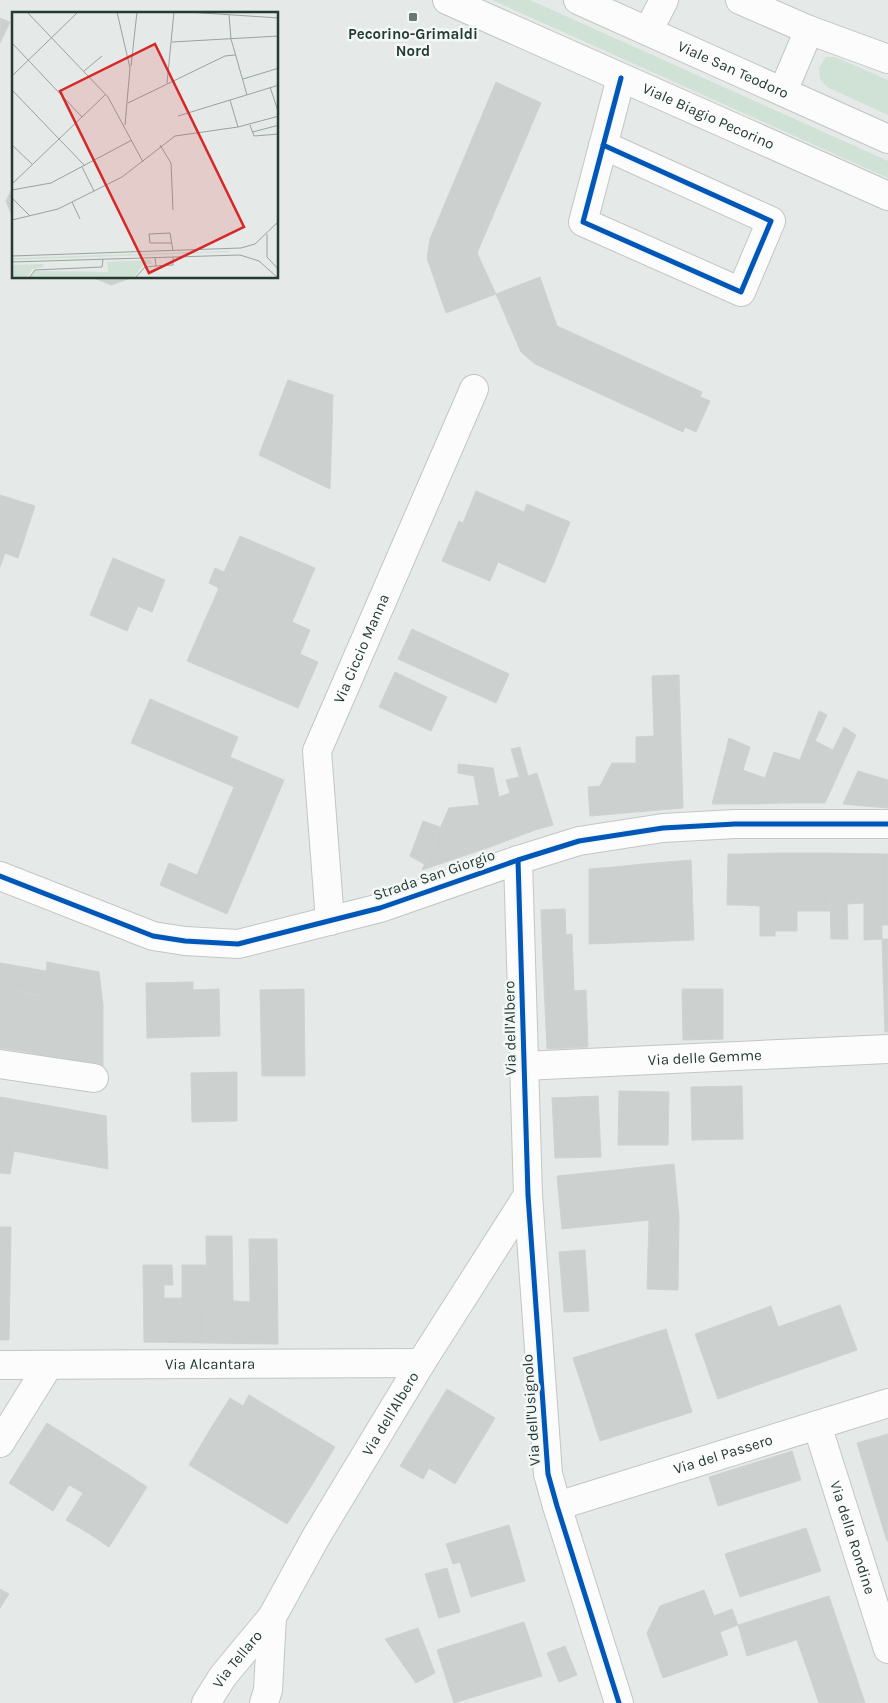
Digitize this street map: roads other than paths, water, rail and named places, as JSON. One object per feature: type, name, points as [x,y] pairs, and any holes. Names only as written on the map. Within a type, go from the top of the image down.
[{"type":"street","name":"Viale Biagio Pecorino","points":[[447,0],[888,196]]},
{"type":"street","name":"Viale San Teodoro","points":[[578,0],[888,138]]},
{"type":"street","points":[[648,31],[664,0]]},
{"type":"street","points":[[740,0],[809,30],[888,59]]},
{"type":"street","points":[[783,91],[809,30]]},
{"type":"street","points":[[603,145],[771,221],[741,292],[583,222],[603,145],[621,78]]},
{"type":"street","name":"Via Ciccio Manna","points":[[330,921],[317,750],[474,389]]},
{"type":"street","name":"Strada San Giorgio","points":[[0,876],[153,936],[185,941],[238,944],[380,908],[579,841],[663,828],[735,824],[888,824]]},
{"type":"street","name":"Via dell'Albero","points":[[264,1703],[268,1690],[272,1617],[316,1537],[421,1363],[528,1195],[518,860]]},
{"type":"street","name":"Via delle Gemme","points":[[523,1066],[888,1049]]},
{"type":"street","points":[[0,1064],[94,1078]]},
{"type":"street","name":"Via dell'Usignolo","points":[[528,1195],[548,1474],[619,1703]]},
{"type":"street","name":"Via Alcantara","points":[[0,1365],[421,1363]]},
{"type":"street","points":[[0,1443],[48,1366]]},
{"type":"street","name":"Via del Passero","points":[[557,1506],[888,1403]]},
{"type":"street","name":"Via della Rondine","points":[[817,1425],[888,1649]]},
{"type":"street","name":"Via Tellaro","points":[[206,1703],[222,1676],[272,1617]]},
{"type":"place","name":"Pecorino-Grimaldi Nord","points":[[413,17]]}]
